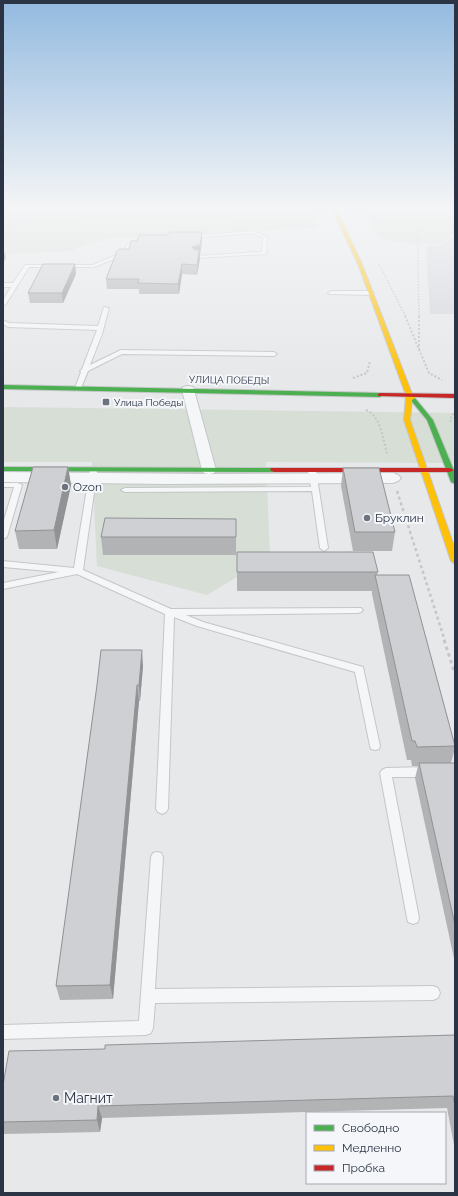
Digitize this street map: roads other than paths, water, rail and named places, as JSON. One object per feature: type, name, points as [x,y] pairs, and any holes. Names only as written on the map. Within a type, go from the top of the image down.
[{"type":"main road","points":[[360,265],[409,395],[430,420],[453,474]]},
{"type":"main road","name":"УЛИЦА ПОБЕДЫ","points":[[3,387],[455,396]]},
{"type":"main road","points":[[409,395],[407,420],[455,561]]},
{"type":"main road","points":[[3,469],[93,474],[209,470],[313,479]]},
{"type":"main road","points":[[392,473],[423,470],[453,474]]},
{"type":"street","points":[[188,390],[209,470]]},
{"type":"street","points":[[3,477],[93,474],[313,479],[392,473]]},
{"type":"lane","points":[[3,304],[27,266],[97,265]]},
{"type":"lane","points":[[3,285],[15,285]]},
{"type":"lane","points":[[331,294],[371,293]]},
{"type":"lane","points":[[78,388],[106,308]]},
{"type":"lane","points":[[3,322],[8,325],[100,328]]},
{"type":"lane","points":[[83,371],[121,352],[274,354]]},
{"type":"lane","points":[[78,571],[93,474]]},
{"type":"lane","points":[[125,490],[313,479],[324,548]]},
{"type":"lane","points":[[3,485],[18,485],[6,517],[3,537]]},
{"type":"lane","points":[[3,564],[78,571],[200,624],[360,670],[375,746]]},
{"type":"lane","points":[[3,586],[78,571]]},
{"type":"lane","points":[[170,612],[358,610]]},
{"type":"lane","points":[[162,809],[170,612]]},
{"type":"lane","points":[[413,918],[386,773],[440,772]]},
{"type":"lane","points":[[3,1032],[146,1028],[157,857]]},
{"type":"lane","points":[[149,996],[433,993]]},
{"type":"place","name":"Улица Победы","points":[[106,402]]},
{"type":"place","name":"Ozon","points":[[65,487]]},
{"type":"place","name":"Бруклин","points":[[367,518]]},
{"type":"place","name":"Магнит","points":[[56,1098]]}]
